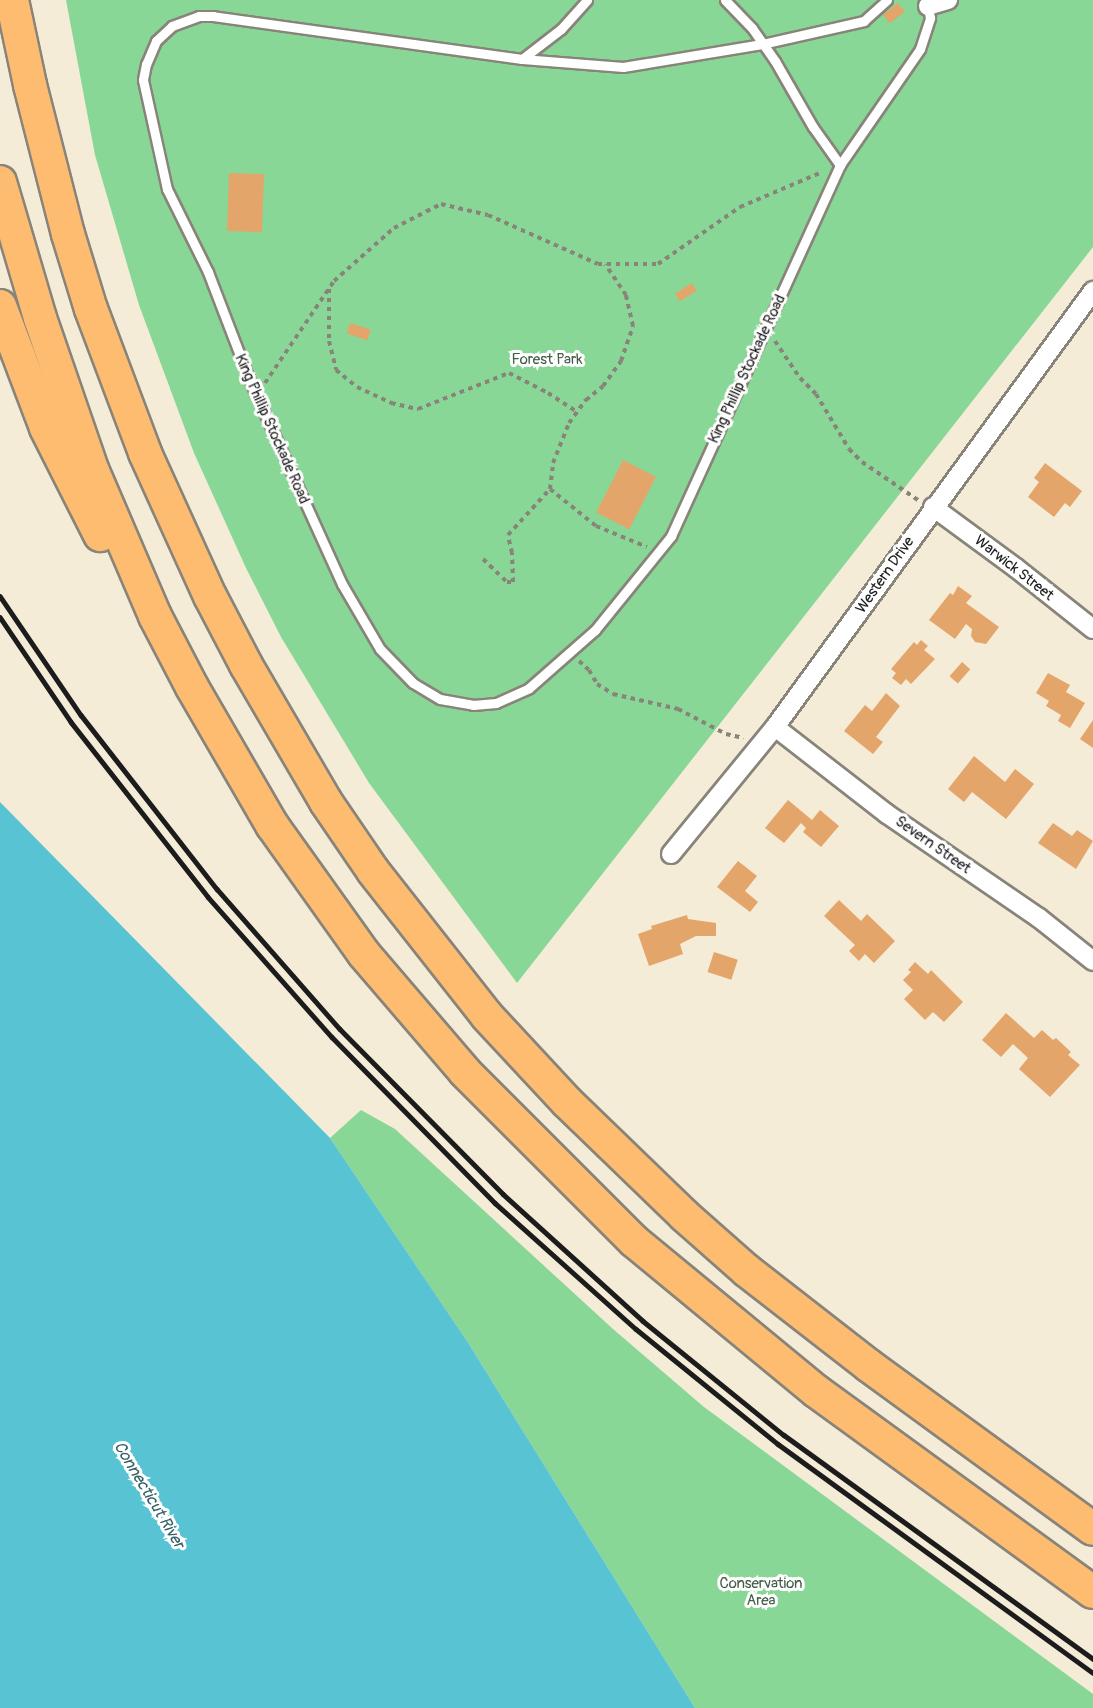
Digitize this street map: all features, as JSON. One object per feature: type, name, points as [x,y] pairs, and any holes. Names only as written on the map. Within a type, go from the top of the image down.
[{"type":"highway","points":[[12,0],[32,96],[68,234],[91,309],[145,453],[210,596],[246,665],[326,802],[373,871],[487,1016],[567,1102],[685,1216],[746,1270],[867,1365],[1093,1529]]},
{"type":"highway","points":[[0,182],[40,318],[88,458],[122,544],[155,616],[230,755],[272,825],[316,890],[413,1014],[519,1129],[634,1241],[754,1342],[930,1475],[1093,1592]]},
{"type":"highway","points":[[0,306],[46,428],[63,465],[106,545],[155,616]]},
{"type":"street","name":"King Phillip Stockade Road","points":[[927,3],[948,0]]},
{"type":"street","name":"Western Drive","points":[[671,854],[775,727],[933,507],[1093,291]]},
{"type":"street","name":"Warwick Street","points":[[933,507],[1016,568],[1093,630]]},
{"type":"street","name":"Severn Street","points":[[775,727],[887,814],[1039,918],[1093,961]]},
{"type":"lane","points":[[522,59],[561,30],[587,0]]},
{"type":"lane","points":[[725,0],[752,28],[775,61],[813,127],[840,165]]},
{"type":"lane","name":"King Phillip Stockade Road","points":[[887,0],[864,21],[762,44],[623,67],[522,59],[213,16],[185,20],[161,34],[149,56],[143,80],[159,162],[167,189],[208,273],[256,396],[342,584],[380,649],[412,683],[440,699],[455,704],[473,705],[496,703],[530,688],[595,630],[671,536],[840,165],[920,49],[930,18],[927,3]]},
{"type":"path","points":[[256,396],[329,287],[394,228],[441,204],[488,215],[542,242],[598,264],[658,264],[740,207],[840,165]]},
{"type":"path","points":[[483,559],[507,582],[513,582],[512,553],[508,535],[550,489],[553,463],[569,423],[586,400],[603,386],[621,361],[633,326],[626,295],[605,264]]},
{"type":"path","points":[[329,287],[329,341],[336,370],[357,387],[392,403],[418,409],[509,373],[548,393],[577,412]]},
{"type":"path","points":[[766,329],[800,378],[816,394],[836,430],[862,462],[914,498],[933,507]]},
{"type":"path","points":[[550,489],[596,526],[640,542],[657,554]]},
{"type":"path","points":[[570,653],[589,670],[597,684],[614,694],[678,709],[726,734],[762,743]]},
{"type":"green space","name":"Forest Park","points":[[66,0],[1093,0],[1093,247],[517,983],[369,783],[281,637],[246,568],[194,453],[139,305],[95,155]]},
{"type":"green space","name":"Conservation Area","points":[[361,1110],[395,1129],[613,1329],[704,1407],[1093,1694],[1093,1708],[695,1708],[467,1341],[330,1138]]},
{"type":"water","name":"Connecticut River","points":[[0,802],[330,1138],[467,1341],[695,1708],[0,1708]]},
{"type":"building","points":[[898,3],[905,12],[890,23],[883,15]]},
{"type":"building","points":[[229,173],[264,174],[262,232],[227,231]]},
{"type":"building","points":[[692,283],[697,291],[680,301],[675,294]]},
{"type":"building","points":[[350,323],[371,330],[368,340],[347,333]]},
{"type":"building","points":[[623,460],[656,477],[629,529],[596,513]]},
{"type":"building","points":[[1045,463],[1082,491],[1070,507],[1065,503],[1054,517],[1028,497],[1039,482],[1034,478]]},
{"type":"building","points":[[958,586],[972,596],[966,603],[999,627],[986,644],[975,642],[971,636],[972,629],[966,624],[955,639],[929,620],[950,593],[953,595]]},
{"type":"building","points":[[921,640],[928,646],[924,650],[935,659],[911,684],[906,679],[901,685],[892,678],[896,673],[891,669],[914,642],[917,645]]},
{"type":"building","points":[[962,662],[970,669],[958,684],[950,676]]},
{"type":"building","points":[[1048,673],[1070,685],[1066,692],[1085,703],[1070,728],[1058,721],[1061,715],[1046,706],[1049,701],[1036,693]]},
{"type":"building","points":[[886,693],[900,706],[876,737],[883,742],[873,754],[844,731],[865,705],[872,711]]},
{"type":"building","points":[[1093,720],[1093,748],[1080,739]]},
{"type":"building","points":[[974,756],[1005,782],[1015,769],[1034,784],[1006,819],[972,792],[964,802],[948,789]]},
{"type":"building","points":[[788,800],[812,820],[820,810],[839,826],[821,847],[803,832],[806,828],[801,823],[784,843],[765,828]]},
{"type":"building","points":[[1053,823],[1072,836],[1077,830],[1093,841],[1076,869],[1038,843]]},
{"type":"building","points":[[738,861],[757,876],[745,891],[758,902],[750,912],[717,887]]},
{"type":"building","points":[[839,900],[861,921],[867,914],[895,941],[874,963],[865,954],[859,961],[849,951],[855,945],[824,916]]},
{"type":"building","points":[[687,915],[688,919],[716,923],[716,936],[696,936],[680,944],[683,954],[649,966],[638,934],[652,929],[651,926]]},
{"type":"building","points":[[714,952],[738,960],[731,980],[708,972]]},
{"type":"building","points":[[915,962],[928,974],[931,970],[963,1002],[944,1022],[933,1012],[925,1020],[904,999],[913,990],[903,980],[911,972],[908,970]]},
{"type":"building","points":[[1006,1013],[1034,1038],[1042,1030],[1053,1040],[1056,1038],[1071,1052],[1068,1055],[1080,1065],[1050,1097],[1019,1069],[1028,1058],[1013,1044],[1001,1057],[982,1040]]},
{"type":"railway","points":[[0,596],[81,715],[217,889],[340,1029],[503,1194],[643,1321],[784,1435],[1093,1659]]},
{"type":"railway","points":[[0,617],[71,722],[208,897],[332,1037],[495,1203],[636,1329],[778,1444],[1093,1673]]}]
